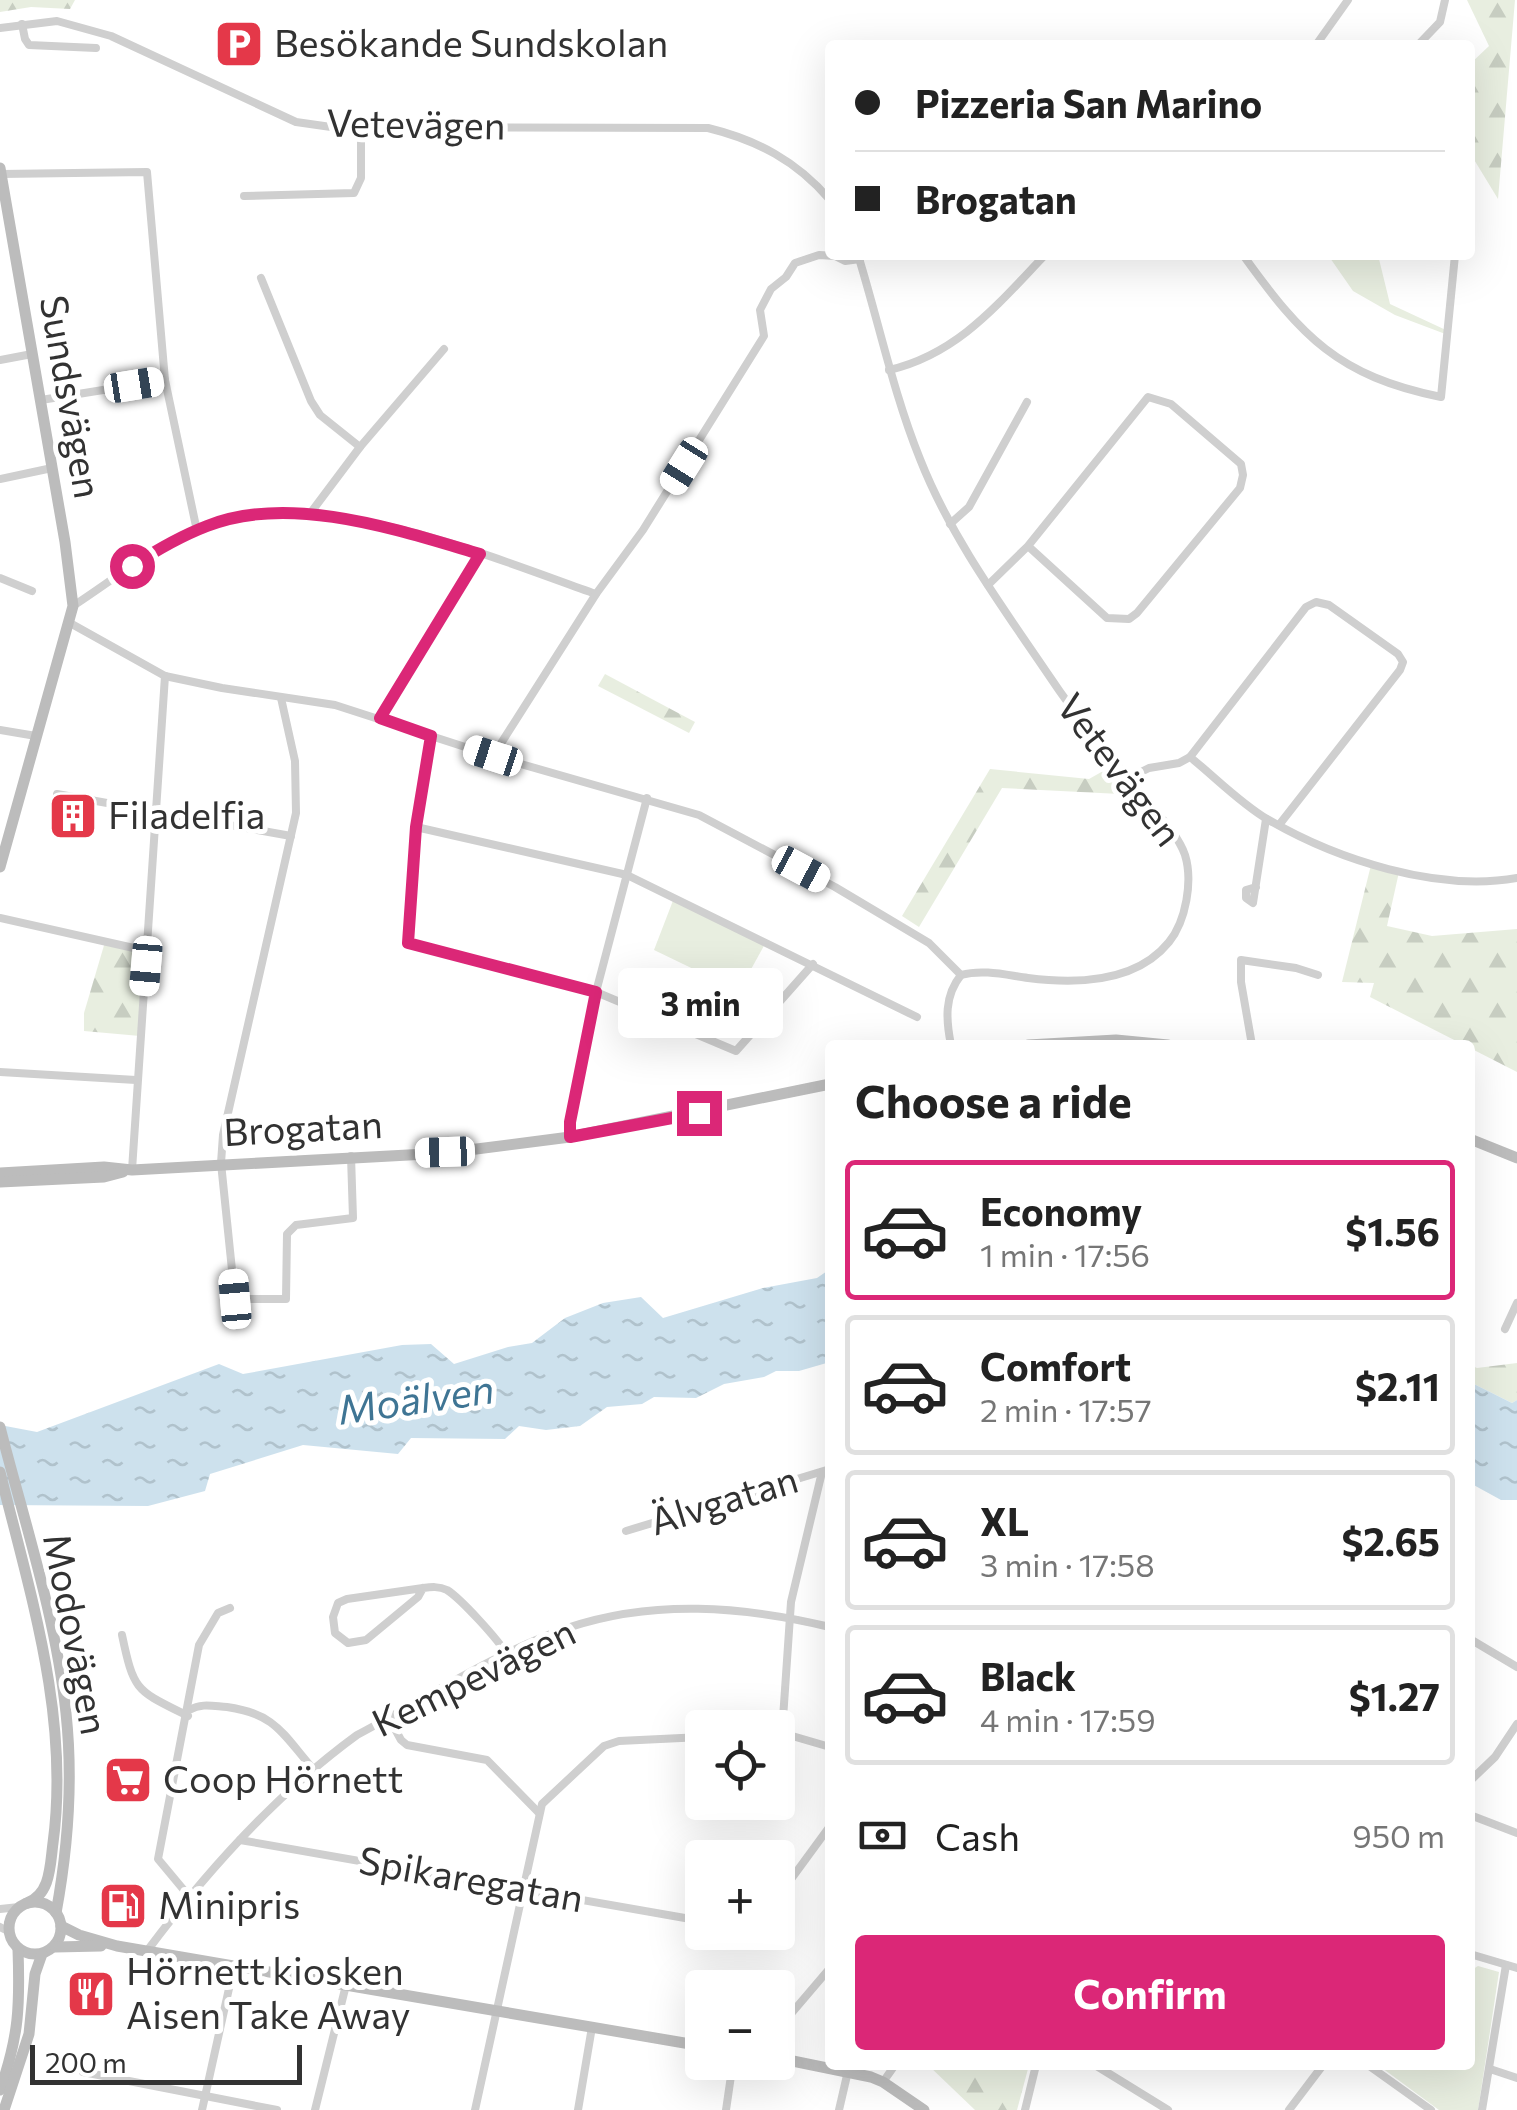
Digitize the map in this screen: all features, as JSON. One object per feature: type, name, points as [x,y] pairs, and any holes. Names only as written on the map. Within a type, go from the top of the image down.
[{"type":"main road","name":"Sundsvägen","points":[[0,867],[72,606],[1,171]]},
{"type":"main road","name":"Brogatan","points":[[0,1173],[104,1167],[132,1170],[445,1152],[570,1137],[825,1085]]},
{"type":"main road","points":[[1475,1141],[1517,1158]]},
{"type":"main road","name":"Brogatan","points":[[0,1182],[104,1177],[132,1170]]},
{"type":"main road","name":"Modovägen","points":[[0,1427],[51,1685],[56,1752],[57,1805],[48,1875],[40,1894],[23,1905]]},
{"type":"main road","name":"Modovägen","points":[[0,1472],[53,1637],[66,1713],[68,1807],[59,1920]]},
{"type":"main road","points":[[0,2090],[18,2032],[21,1998],[18,1949],[4,1929],[12,1913],[23,1905],[44,1903],[79,1935],[118,1946]]},
{"type":"main road","points":[[55,1946],[59,1920]]},
{"type":"main road","points":[[18,1949],[34,1955],[55,1946],[147,1950],[685,2043]]},
{"type":"main road","points":[[4,2110],[29,2034],[37,1964],[42,1954]]},
{"type":"main road","points":[[795,2061],[825,2067]]},
{"type":"main road","points":[[843,2070],[883,2082],[924,2110]]},
{"type":"street","points":[[1320,40],[1348,0]]},
{"type":"street","points":[[1423,40],[1440,22],[1445,0]]},
{"type":"street","name":"Vetevägen","points":[[0,28],[57,21],[111,36],[296,122],[360,127],[708,128],[764,146],[806,174],[825,195]]},
{"type":"street","points":[[22,24],[24,39],[30,44],[96,48]]},
{"type":"street","points":[[244,196],[354,193],[362,178],[360,127]]},
{"type":"street","points":[[1,171],[146,172],[166,380],[196,530]]},
{"type":"street","points":[[493,756],[596,594],[643,530],[764,336],[760,310],[771,289],[803,258],[825,255]]},
{"type":"street","name":"Vetevägen","points":[[860,260],[889,370],[920,460],[950,524],[1061,694],[1184,854],[1188,879],[1184,911],[1170,941],[1147,962],[1121,974],[1056,981],[975,971],[961,975]]},
{"type":"street","points":[[889,370],[946,349],[994,312],[1041,260]]},
{"type":"street","points":[[1247,260],[1302,330],[1334,358],[1375,379],[1441,397],[1455,260]]},
{"type":"street","points":[[261,278],[310,401],[320,415],[360,446]]},
{"type":"street","points":[[309,514],[360,446],[444,348]]},
{"type":"street","points":[[0,360],[32,354]]},
{"type":"street","points":[[41,400],[166,380]]},
{"type":"street","points":[[988,585],[1028,546],[1148,396],[1172,404],[1241,464],[1244,475],[1240,488],[1138,614],[1129,619],[1107,618],[1028,546]]},
{"type":"street","points":[[950,524],[969,507],[1028,402]]},
{"type":"street","points":[[0,479],[52,468]]},
{"type":"street","points":[[72,606],[152,553],[196,530],[247,515],[309,514],[395,528],[596,594]]},
{"type":"street","points":[[380,718],[480,554]]},
{"type":"street","points":[[0,578],[32,590]]},
{"type":"street","points":[[1129,778],[1190,757],[1306,607],[1316,602],[1328,605],[1398,654],[1403,662],[1280,825]]},
{"type":"street","points":[[70,623],[165,676],[335,705],[493,756],[700,815],[835,887],[929,943],[961,975],[952,985],[946,1002],[950,1040]]},
{"type":"street","points":[[132,1170],[165,676]]},
{"type":"street","points":[[281,698],[296,761],[296,813],[223,1136],[221,1164],[235,1299],[286,1299],[287,1234],[296,1225],[353,1218],[350,1156]]},
{"type":"street","points":[[0,730],[36,736]]},
{"type":"street","points":[[431,736],[416,827],[408,943],[596,992],[736,1051],[812,964]]},
{"type":"street","points":[[1190,757],[1266,819],[1372,866],[1472,882],[1517,878]]},
{"type":"street","points":[[57,794],[291,836]]},
{"type":"street","points":[[570,1137],[596,992],[647,798]]},
{"type":"street","points":[[1256,888],[1266,819]]},
{"type":"street","points":[[416,827],[627,875],[917,1017]]},
{"type":"street","points":[[0,918],[147,951]]},
{"type":"street","points":[[1251,1040],[1241,982],[1242,960],[1318,975]]},
{"type":"street","points":[[0,1072],[136,1080]]},
{"type":"street","points":[[1505,1330],[1517,1302]]},
{"type":"street","name":"Älvgatan","points":[[626,1530],[825,1470]]},
{"type":"street","name":"Älvgatan","points":[[782,1710],[790,1617],[825,1474]]},
{"type":"street","points":[[423,1588],[418,1597],[366,1640],[348,1643],[335,1633],[333,1617],[338,1603],[423,1588],[435,1586],[449,1591],[496,1638],[507,1655]]},
{"type":"street","name":"Kempevägen","points":[[147,1950],[188,1895],[314,1770],[357,1735],[507,1655],[565,1629],[601,1619],[698,1606],[790,1617],[825,1626]]},
{"type":"street","points":[[188,1895],[158,1859],[199,1645],[218,1613],[230,1608]]},
{"type":"street","points":[[122,1635],[130,1676],[137,1688],[188,1713]]},
{"type":"street","points":[[1475,1641],[1517,1666]]},
{"type":"street","points":[[188,1713],[200,1704],[253,1711],[268,1718],[314,1770]]},
{"type":"street","points":[[389,1718],[407,1745],[488,1760],[538,1812]]},
{"type":"street","points":[[1475,1776],[1495,1757],[1517,1724]]},
{"type":"street","points":[[795,1737],[825,1746]]},
{"type":"street","points":[[475,2110],[542,1804],[604,1746],[685,1738]]},
{"type":"street","points":[[1475,1817],[1517,1833]]},
{"type":"street","points":[[795,1874],[825,1833]]},
{"type":"street","name":"Spikaregatan","points":[[240,1840],[685,1917]]},
{"type":"street","points":[[0,1909],[23,1905]]},
{"type":"street","points":[[1475,1956],[1517,1968]]},
{"type":"street","points":[[1482,2110],[1506,1965]]},
{"type":"street","points":[[202,2110],[234,1966]]},
{"type":"street","points":[[795,2009],[825,1974]]},
{"type":"street","points":[[315,2110],[346,1985]]},
{"type":"street","points":[[578,2110],[592,2027]]},
{"type":"street","points":[[1490,2069],[1517,2078]]},
{"type":"street","points":[[883,2082],[891,2070]]},
{"type":"street","points":[[1025,2110],[1035,2070]]},
{"type":"street","points":[[1103,2070],[1168,2110]]},
{"type":"street","points":[[1290,2110],[1320,2070]]},
{"type":"street","points":[[1375,2070],[1431,2110]]},
{"type":"street","points":[[839,2110],[848,2071]]},
{"type":"street","points":[[83,2072],[277,2110]]},
{"type":"street","points":[[726,2110],[730,2080]]},
{"type":"green space","points":[[0,0],[75,0],[70,9],[31,7],[0,12]]},
{"type":"green space","points":[[1467,0],[1515,0],[1498,199],[1475,161],[1475,59],[1489,46]]},
{"type":"green space","points":[[1331,260],[1379,260],[1390,304],[1448,331],[1448,335],[1395,315],[1353,291]]},
{"type":"green space","points":[[605,674],[695,722],[689,733],[598,686]]},
{"type":"green space","points":[[1112,766],[1128,782],[1120,794],[1002,788],[919,927],[902,916],[990,769],[1089,779]]},
{"type":"green space","points":[[1371,865],[1399,872],[1387,926],[1432,936],[1517,929],[1517,1072],[1475,1051],[1475,1040],[1454,1040],[1370,997],[1374,983],[1342,982]]},
{"type":"green space","points":[[674,898],[766,942],[739,991],[654,950]]},
{"type":"green space","points":[[105,942],[147,951],[140,1036],[84,1031],[84,1013]]},
{"type":"green space","points":[[1517,1363],[1517,1400],[1512,1403],[1475,1384],[1477,1368]]},
{"type":"green space","points":[[1475,1968],[1499,1972],[1478,2110],[1439,2110],[1385,2070],[1475,2070]]},
{"type":"green space","points":[[933,2070],[1028,2070],[1017,2110],[975,2110]]},
{"type":"water","name":"Moälven","points":[[825,1272],[825,1363],[799,1371],[776,1371],[724,1384],[696,1398],[654,1397],[642,1404],[607,1407],[580,1426],[546,1430],[519,1426],[505,1439],[411,1438],[398,1454],[303,1445],[210,1474],[205,1491],[148,1506],[0,1505],[0,1425],[37,1432],[219,1364],[243,1374],[402,1345],[431,1344],[454,1364],[532,1343],[565,1318],[603,1303],[641,1297],[663,1318],[763,1288],[817,1278]]},
{"type":"water","points":[[1475,1384],[1512,1403],[1517,1400],[1517,1500],[1501,1500],[1475,1486]]},
{"type":"place","name":"Besökande Sundskolan","points":[[239,44]]},
{"type":"place","name":"Filadelfia","points":[[73,816]]},
{"type":"place","name":"Coop Hörnett","points":[[128,1780]]},
{"type":"place","name":"Minipris","points":[[123,1906]]},
{"type":"place","name":"Hörnett kiosken Aisen Take Away","points":[[91,1994]]},
{"type":"route","points":[[132,566],[208,525],[247,515],[294,513],[395,528],[480,554],[380,718],[431,736],[416,827],[408,943],[596,992],[570,1137],[699,1113]]}]
